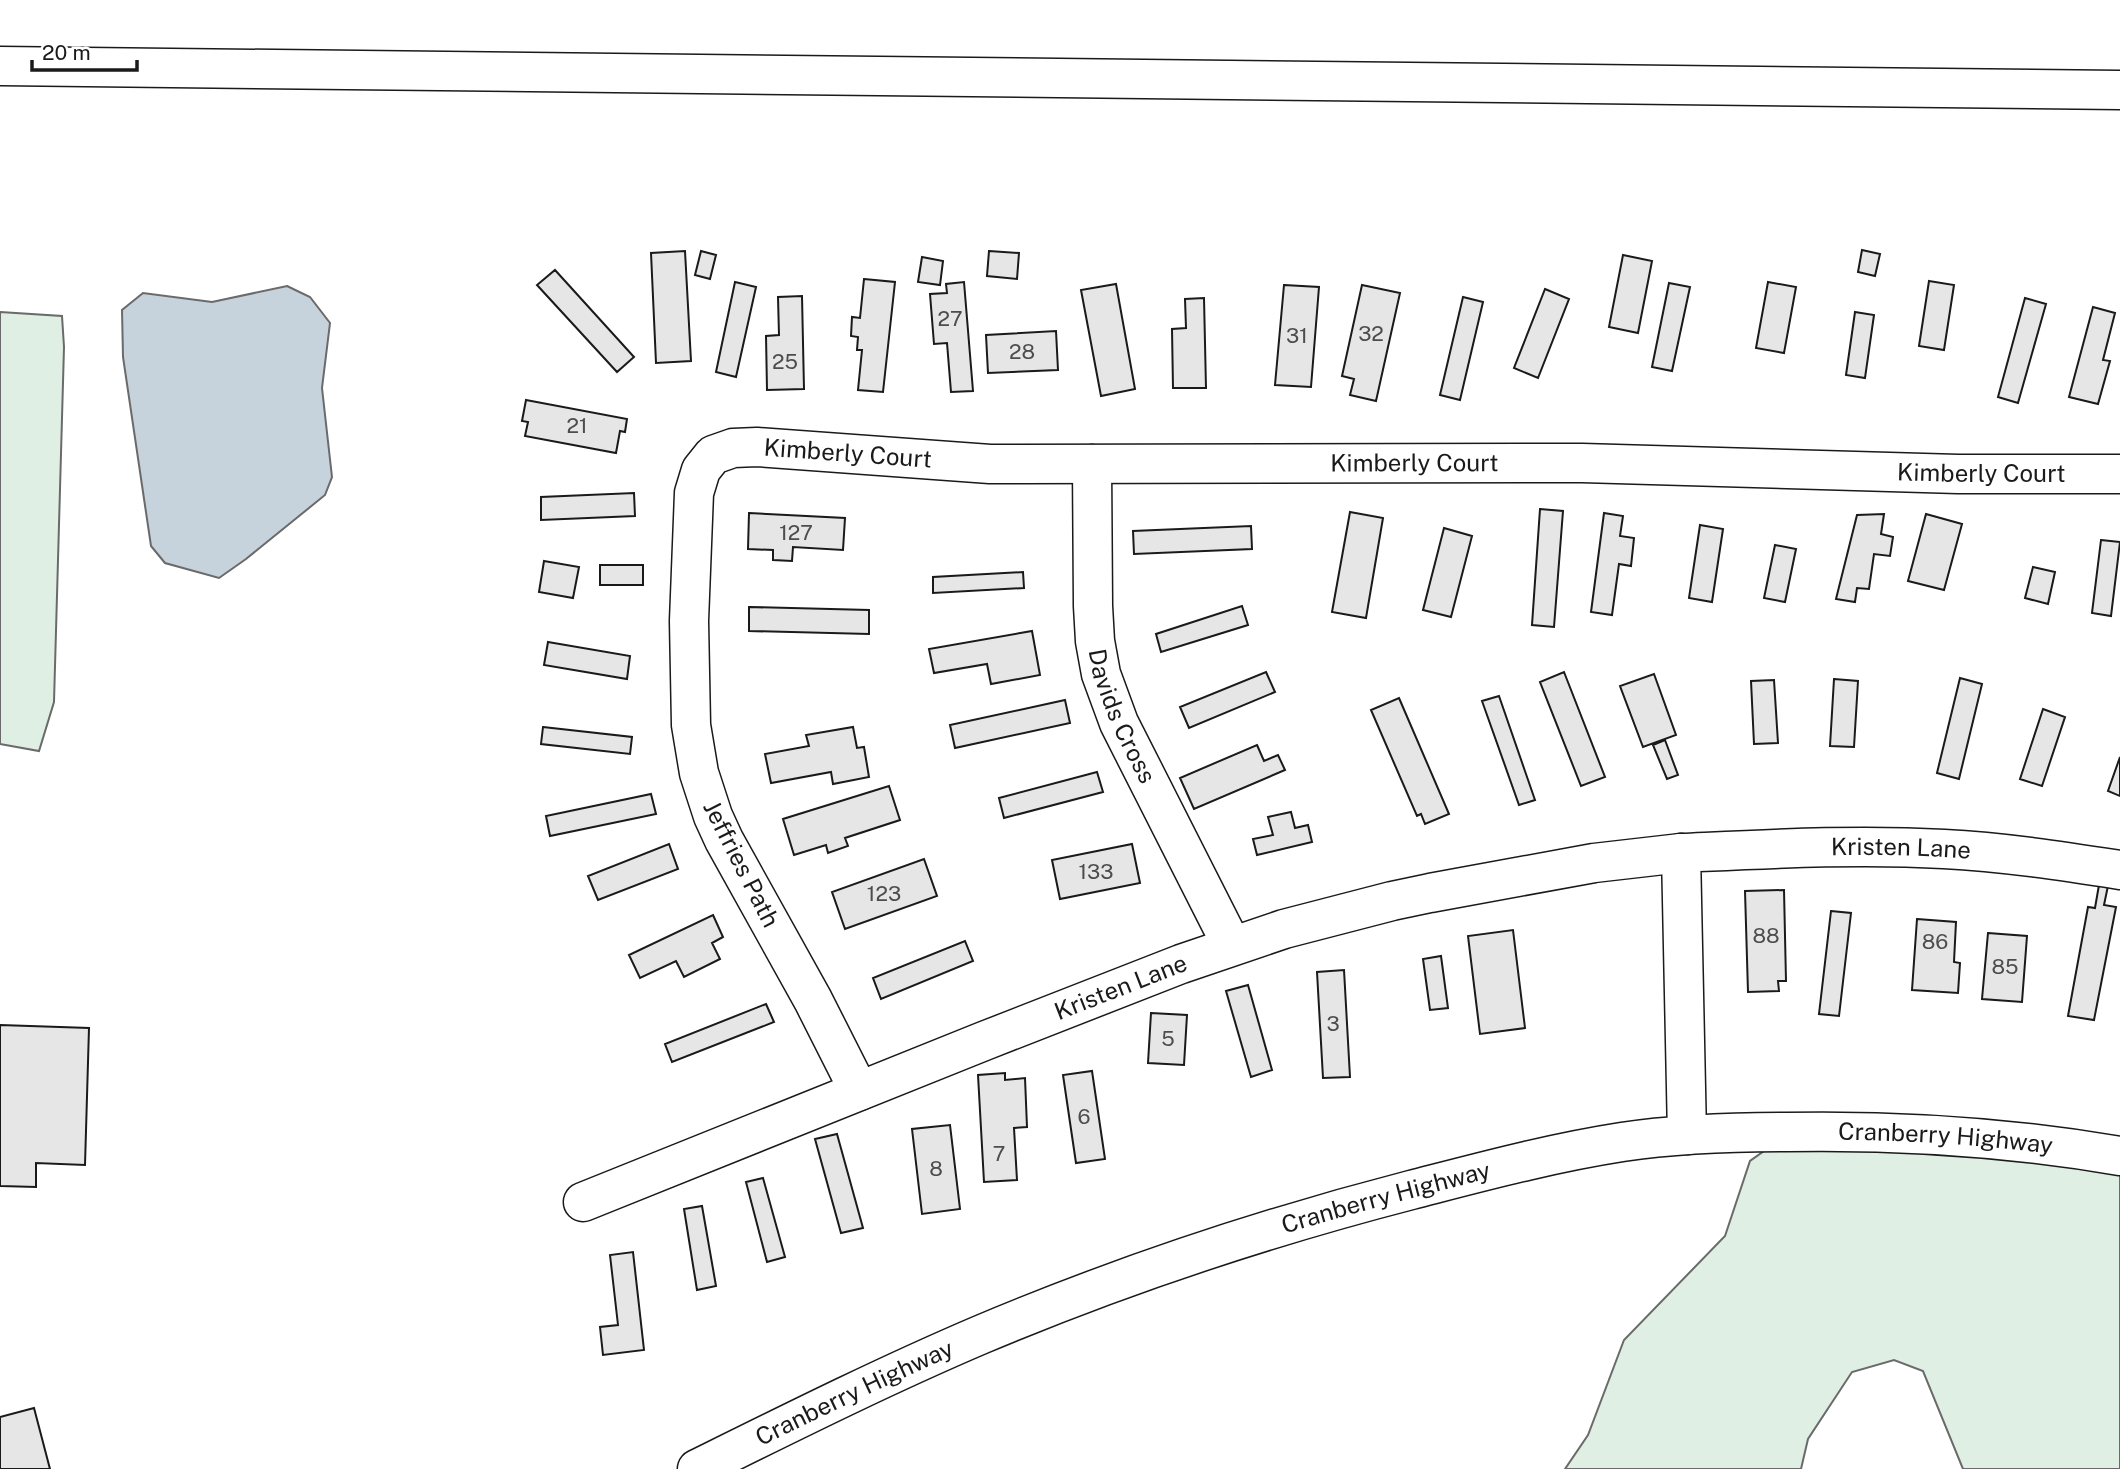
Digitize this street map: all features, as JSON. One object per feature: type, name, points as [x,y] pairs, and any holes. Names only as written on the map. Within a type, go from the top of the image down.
[{"type":"main road","points":[[0,66],[2120,90]]},
{"type":"main road","name":"Kimberly Court","points":[[713,455],[733,448],[757,447],[990,464],[1582,463],[1958,474],[2120,474]]},
{"type":"main road","name":"Jeffries Path","points":[[713,455],[701,470],[694,493],[690,573],[691,725],[699,773],[724,840],[813,1000],[859,1091]]},
{"type":"main road","name":"Davids Cross","points":[[1092,464],[1093,606],[1095,641],[1101,674],[1119,723],[1232,946]]},
{"type":"main road","name":"Kristen Lane","points":[[583,1202],[1232,946],[1338,914],[1392,901],[1594,863],[1681,853],[1886,847],[1944,849],[2000,853],[2120,870]]},
{"type":"main road","points":[[1681,853],[1687,1136]]},
{"type":"main road","name":"Cranberry Highway","points":[[697,1469],[836,1399],[1046,1308],[1222,1244],[1326,1212],[1557,1154],[1625,1142],[1687,1136],[1751,1132],[1892,1132],[2010,1140],[2120,1156]]},
{"type":"green space","points":[[0,312],[62,316],[64,347],[54,702],[39,751],[0,744]]},
{"type":"green space","points":[[1788,1134],[2014,1149],[2120,1170],[2120,1469],[1963,1469],[1923,1371],[1894,1360],[1852,1372],[1808,1439],[1801,1469],[1565,1469],[1588,1435],[1624,1340],[1725,1236],[1750,1161]]},
{"type":"shaded area","points":[[287,286],[310,297],[330,323],[322,388],[332,477],[325,495],[219,578],[165,563],[151,546],[123,357],[122,310],[143,293],[212,302]]},
{"type":"building","points":[[1862,250],[1880,254],[1875,276],[1858,272]]},
{"type":"building","points":[[685,251],[691,361],[656,363],[651,253]]},
{"type":"building","points":[[701,251],[716,255],[710,279],[695,275]]},
{"type":"building","points":[[989,251],[1019,253],[1017,279],[987,276]]},
{"type":"building","points":[[1623,255],[1652,261],[1638,333],[1609,327]]},
{"type":"building","points":[[922,257],[943,261],[940,285],[918,282]]},
{"type":"building","points":[[555,270],[634,357],[617,372],[537,285]]},
{"type":"building","points":[[864,279],[895,282],[883,392],[858,390],[862,350],[857,350],[858,337],[851,336],[852,317],[860,318]]},
{"type":"building","points":[[1929,281],[1954,285],[1944,350],[1919,346]]},
{"type":"building","points":[[735,282],[756,287],[736,377],[716,372]]},
{"type":"building","points":[[964,282],[973,391],[951,392],[947,343],[934,344],[930,294],[947,293],[946,284]]},
{"type":"building","points":[[1768,282],[1796,287],[1784,353],[1756,348]]},
{"type":"building","points":[[1669,283],[1690,287],[1672,371],[1652,367]]},
{"type":"building","points":[[1116,284],[1135,389],[1101,396],[1081,290]]},
{"type":"building","points":[[1284,285],[1319,287],[1311,387],[1275,385]]},
{"type":"building","points":[[1362,285],[1400,293],[1376,401],[1350,395],[1354,379],[1342,376]]},
{"type":"building","points":[[1545,289],[1569,299],[1538,378],[1514,368]]},
{"type":"building","points":[[802,296],[804,389],[767,390],[766,336],[779,335],[778,297]]},
{"type":"building","points":[[1463,297],[1483,302],[1460,400],[1440,395]]},
{"type":"building","points":[[1204,298],[1206,388],[1173,388],[1172,329],[1186,328],[1185,299]]},
{"type":"building","points":[[2025,298],[2046,304],[2018,403],[1998,397]]},
{"type":"building","points":[[2093,307],[2115,313],[2103,360],[2110,361],[2098,404],[2069,397]]},
{"type":"building","points":[[1855,312],[1874,315],[1865,378],[1846,375]]},
{"type":"building","points":[[1056,331],[1058,370],[988,373],[986,335]]},
{"type":"building","points":[[526,400],[627,419],[625,432],[620,431],[616,453],[525,436],[528,422],[522,421]]},
{"type":"building","points":[[634,493],[635,516],[541,520],[541,497]]},
{"type":"building","points":[[1540,509],[1563,511],[1554,627],[1532,625]]},
{"type":"building","points":[[1350,512],[1383,518],[1366,618],[1332,612]]},
{"type":"building","points":[[749,513],[845,518],[843,550],[793,547],[792,561],[773,560],[773,550],[748,549]]},
{"type":"building","points":[[1604,513],[1623,516],[1620,536],[1634,538],[1631,566],[1619,564],[1612,615],[1591,612]]},
{"type":"building","points":[[1884,514],[1881,534],[1893,537],[1890,556],[1874,554],[1869,589],[1857,588],[1855,602],[1836,599],[1857,515]]},
{"type":"building","points":[[1926,514],[1962,524],[1944,590],[1908,581]]},
{"type":"building","points":[[1700,525],[1723,529],[1712,602],[1689,598]]},
{"type":"building","points":[[1251,526],[1252,549],[1134,554],[1133,531]]},
{"type":"building","points":[[1444,528],[1472,536],[1451,617],[1423,610]]},
{"type":"building","points":[[2101,540],[2120,542],[2111,616],[2092,613]]},
{"type":"building","points":[[1775,545],[1796,549],[1785,602],[1764,598]]},
{"type":"building","points":[[544,561],[579,567],[573,598],[539,592]]},
{"type":"building","points":[[600,565],[643,565],[643,585],[600,585]]},
{"type":"building","points":[[2033,567],[2055,572],[2048,604],[2025,598]]},
{"type":"building","points":[[1023,572],[1024,588],[933,593],[933,577]]},
{"type":"building","points":[[1242,606],[1248,625],[1161,652],[1156,634]]},
{"type":"building","points":[[749,607],[869,610],[869,634],[749,631]]},
{"type":"building","points":[[1032,631],[1040,675],[991,684],[987,664],[934,673],[929,649]]},
{"type":"building","points":[[548,642],[630,656],[627,679],[544,665]]},
{"type":"building","points":[[1266,672],[1275,692],[1189,728],[1180,707]]},
{"type":"building","points":[[1564,672],[1605,777],[1581,786],[1540,682]]},
{"type":"building","points":[[1654,674],[1676,735],[1643,747],[1620,686]]},
{"type":"building","points":[[1960,678],[1982,684],[1959,779],[1937,773]]},
{"type":"building","points":[[1834,679],[1858,681],[1854,747],[1830,746]]},
{"type":"building","points":[[1774,680],[1778,743],[1754,744],[1751,681]]},
{"type":"building","points":[[1499,696],[1535,800],[1519,805],[1482,701]]},
{"type":"building","points":[[1399,698],[1449,814],[1425,824],[1421,814],[1417,816],[1371,710]]},
{"type":"building","points":[[1065,700],[1070,723],[955,748],[950,725]]},
{"type":"building","points":[[2043,709],[2065,717],[2042,786],[2020,779]]},
{"type":"building","points":[[543,727],[632,737],[630,754],[541,744]]},
{"type":"building","points":[[853,727],[857,748],[864,747],[869,777],[833,784],[831,772],[771,783],[765,754],[809,746],[806,735]]},
{"type":"building","points":[[1665,740],[1678,775],[1667,779],[1653,745]]},
{"type":"building","points":[[1257,745],[1264,761],[1278,755],[1285,770],[1194,809],[1180,778]]},
{"type":"building","points":[[2120,757],[2120,796],[2108,791]]},
{"type":"building","points":[[1097,772],[1103,792],[1004,818],[999,798]]},
{"type":"building","points":[[889,786],[900,820],[845,838],[848,846],[828,853],[826,845],[794,855],[783,819]]},
{"type":"building","points":[[651,794],[656,814],[550,836],[546,816]]},
{"type":"building","points":[[1291,812],[1295,828],[1308,825],[1312,842],[1257,855],[1253,839],[1273,835],[1268,817]]},
{"type":"building","points":[[669,844],[678,869],[598,900],[588,876]]},
{"type":"building","points":[[1132,844],[1140,883],[1060,899],[1052,860]]},
{"type":"building","points":[[924,859],[937,896],[845,929],[832,892]]},
{"type":"building","points":[[2100,879],[2109,881],[2104,905],[2116,907],[2094,1020],[2068,1016],[2088,907],[2095,908]]},
{"type":"building","points":[[1784,890],[1786,981],[1778,981],[1779,991],[1748,992],[1745,891]]},
{"type":"building","points":[[1831,911],[1851,913],[1839,1016],[1819,1014]]},
{"type":"building","points":[[713,915],[723,937],[712,943],[720,959],[684,977],[676,961],[640,978],[629,955]]},
{"type":"building","points":[[1917,919],[1956,922],[1954,962],[1960,963],[1958,993],[1912,990]]},
{"type":"building","points":[[1513,930],[1525,1028],[1480,1034],[1468,936]]},
{"type":"building","points":[[1988,933],[2027,936],[2022,1002],[1982,999]]},
{"type":"building","points":[[965,941],[973,961],[881,999],[873,978]]},
{"type":"building","points":[[1441,956],[1448,1008],[1430,1010],[1423,959]]},
{"type":"building","points":[[1344,970],[1350,1077],[1323,1078],[1317,972]]},
{"type":"building","points":[[1248,985],[1272,1070],[1251,1077],[1226,991]]},
{"type":"building","points":[[766,1004],[774,1022],[672,1062],[665,1044]]},
{"type":"building","points":[[1151,1013],[1187,1015],[1184,1065],[1148,1063]]},
{"type":"building","points":[[0,1025],[89,1028],[85,1165],[36,1163],[36,1187],[0,1186]]},
{"type":"building","points":[[1092,1071],[1105,1159],[1076,1163],[1063,1075]]},
{"type":"building","points":[[1005,1073],[1005,1080],[1025,1078],[1027,1127],[1014,1128],[1017,1180],[984,1182],[978,1075]]},
{"type":"building","points":[[950,1125],[960,1209],[922,1214],[912,1129]]},
{"type":"building","points":[[837,1134],[863,1228],[841,1233],[815,1139]]},
{"type":"building","points":[[763,1178],[785,1257],[767,1262],[746,1182]]},
{"type":"building","points":[[702,1206],[716,1286],[697,1290],[684,1209]]},
{"type":"building","points":[[633,1252],[644,1350],[603,1355],[600,1327],[618,1325],[610,1255]]},
{"type":"building","points":[[34,1408],[50,1469],[0,1469],[0,1417]]}]
